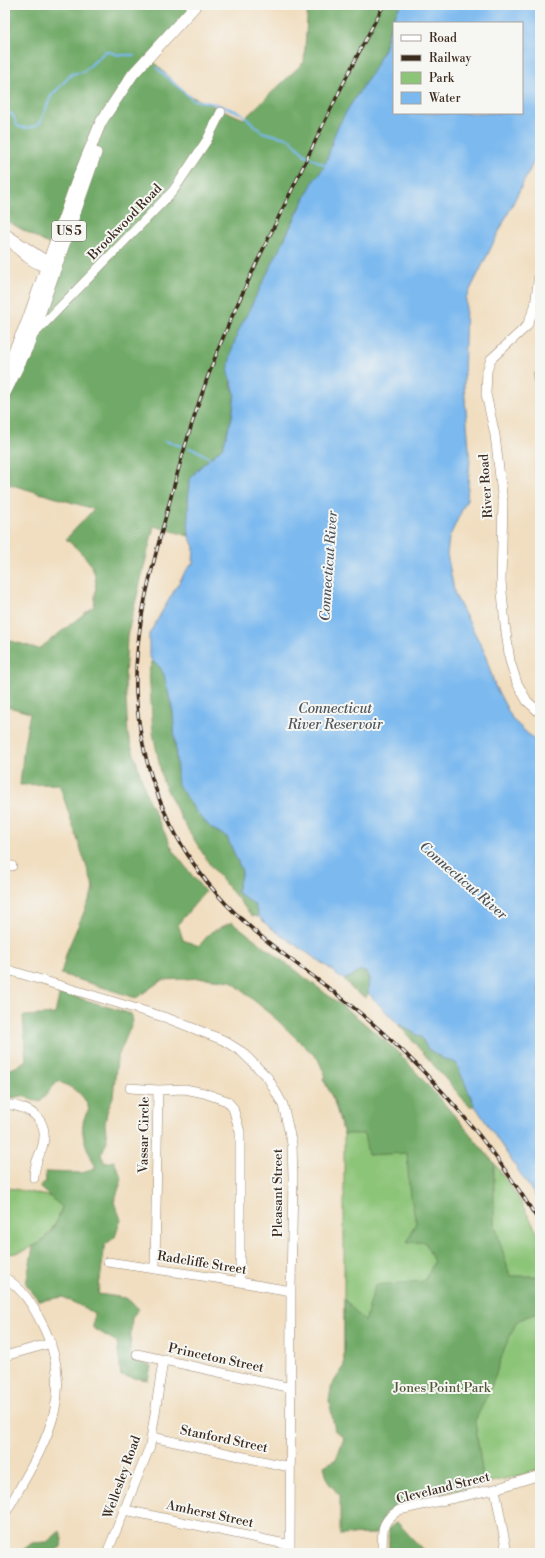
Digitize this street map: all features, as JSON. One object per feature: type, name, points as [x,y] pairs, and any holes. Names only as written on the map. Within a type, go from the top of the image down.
[{"type":"main road","name":"US 5","points":[[5,372],[116,99],[137,68],[196,5]]},
{"type":"main road","name":"US 5","points":[[5,393],[21,362],[31,337],[49,266]]},
{"type":"street","name":"Brookwood Road","points":[[31,337],[173,191],[207,140],[220,112]]},
{"type":"street","points":[[5,234],[49,266]]},
{"type":"street","name":"River Road","points":[[540,266],[537,306],[527,326],[491,359],[487,370],[486,394],[495,435],[503,503],[501,581],[510,662],[517,683],[527,701],[540,713]]},
{"type":"street","name":"Pleasant Street","points":[[5,969],[198,1029],[223,1040],[242,1052],[268,1078],[283,1105],[292,1144],[293,1178],[290,1549]]},
{"type":"street","points":[[130,1088],[158,1090]]},
{"type":"street","name":"Vassar Circle","points":[[155,1268],[158,1090],[185,1089],[204,1092],[227,1101],[232,1108],[240,1132],[240,1282]]},
{"type":"street","points":[[5,1104],[27,1109],[38,1116],[44,1131],[42,1146],[34,1169],[34,1178]]},
{"type":"street","name":"Radcliffe Street","points":[[108,1262],[155,1268],[291,1291]]},
{"type":"street","points":[[5,1278],[15,1284],[28,1298],[51,1343],[57,1371],[58,1396],[52,1423],[40,1452],[5,1514]]},
{"type":"street","points":[[5,1356],[51,1343]]},
{"type":"street","name":"Princeton Street","points":[[137,1354],[163,1361],[291,1388]]},
{"type":"street","name":"Wellesley Road","points":[[107,1553],[125,1510],[152,1437],[163,1361]]},
{"type":"street","name":"Stanford Street","points":[[152,1437],[290,1467]]},
{"type":"street","name":"Cleveland Street","points":[[382,1553],[383,1529],[387,1518],[399,1510],[495,1489],[540,1475]]},
{"type":"street","points":[[495,1489],[507,1553]]},
{"type":"street","name":"Amherst Street","points":[[125,1510],[290,1549]]},
{"type":"green space","points":[[5,5],[203,5],[151,59],[185,94],[244,119],[304,62],[308,5],[401,5],[390,27],[384,50],[324,170],[311,187],[276,257],[252,319],[230,383],[235,393],[232,417],[223,447],[197,470],[189,481],[189,536],[154,526],[127,637],[125,679],[128,735],[148,799],[174,852],[205,892],[178,924],[183,940],[199,946],[211,932],[232,922],[358,1018],[399,1053],[455,1116],[494,1163],[494,1222],[510,1276],[540,1276],[540,1311],[517,1321],[505,1347],[492,1385],[475,1421],[484,1484],[408,1500],[385,1513],[376,1534],[340,1535],[340,1496],[328,1482],[324,1466],[336,1459],[344,1438],[335,1431],[329,1400],[332,1384],[344,1367],[344,1299],[365,1322],[375,1285],[425,1281],[434,1262],[425,1242],[407,1243],[416,1222],[409,1189],[407,1153],[368,1155],[364,1134],[344,1134],[334,1101],[323,1078],[326,1077],[318,1059],[276,1019],[231,981],[205,978],[162,980],[136,998],[61,974],[67,951],[94,889],[59,784],[20,785],[24,745],[30,713],[5,706],[5,637],[8,640],[39,649],[94,606],[96,583],[95,575],[88,561],[66,539],[94,509],[5,483],[5,388],[36,343],[66,254],[5,220]]},
{"type":"green space","points":[[540,372],[540,418],[539,418],[534,374]]},
{"type":"green space","points":[[152,661],[161,667],[173,712],[178,785],[211,828],[227,837],[242,871],[237,892],[255,905],[259,917],[252,916],[210,865],[182,820],[163,782],[153,733],[149,671]]},
{"type":"green space","points":[[360,970],[367,973],[369,979],[366,998],[353,990],[344,979],[350,978]]},
{"type":"green space","points":[[60,992],[131,1014],[133,1021],[117,1059],[113,1097],[107,1112],[105,1124],[107,1141],[101,1155],[105,1163],[114,1161],[122,1179],[114,1202],[121,1219],[115,1237],[105,1245],[98,1294],[126,1298],[139,1309],[132,1317],[130,1347],[131,1359],[151,1366],[148,1380],[121,1376],[117,1342],[93,1328],[94,1313],[63,1297],[39,1301],[26,1284],[33,1247],[44,1239],[52,1230],[62,1207],[39,1187],[46,1181],[45,1172],[82,1173],[96,1168],[84,1138],[83,1124],[89,1109],[87,1103],[81,1095],[69,1086],[58,1081],[40,1102],[22,1096],[5,1098],[5,1070],[16,1067],[26,1060],[23,1016],[55,1014]]},
{"type":"green space","points":[[397,1023],[421,1037],[428,1049],[442,1058],[456,1062],[475,1106],[469,1106]]},
{"type":"green space","name":"Jones Point Park","points":[[323,1078],[455,1116],[494,1163],[517,1196],[540,1237],[540,1470],[409,1500],[344,1505],[344,1134],[334,1101]]},
{"type":"green space","points":[[5,1187],[52,1197],[62,1206],[54,1225],[42,1240],[25,1250],[5,1254]]},
{"type":"green space","points":[[397,1522],[426,1553],[389,1553],[389,1528]]},
{"type":"green space","points":[[60,1531],[62,1538],[61,1547],[51,1553],[19,1553],[32,1543],[47,1542]]},
{"type":"water","name":"Connecticut River Reservoir","points":[[401,5],[540,5],[540,149],[466,298],[464,386],[470,460],[467,499],[449,538],[447,554],[455,595],[484,651],[495,686],[513,720],[540,745],[540,1203],[475,1106],[456,1063],[442,1058],[428,1049],[421,1037],[397,1023],[368,993],[369,978],[367,973],[360,970],[349,978],[342,978],[335,974],[332,970],[268,926],[259,917],[255,905],[237,892],[242,871],[227,837],[211,828],[197,813],[178,785],[173,712],[164,675],[160,667],[152,661],[149,655],[149,634],[185,572],[193,563],[194,547],[189,536],[188,520],[189,481],[197,470],[223,447],[232,417],[235,393],[228,373],[231,353],[238,332],[314,180],[320,173],[327,160],[339,125],[378,61],[392,23]]},
{"type":"waterway","points":[[5,111],[13,115],[17,126],[24,128],[33,127],[40,123],[51,96],[72,74],[83,72],[106,51],[119,55],[134,55]]},
{"type":"waterway","points":[[157,68],[193,100],[216,104],[241,113],[262,132],[290,139],[305,155],[327,166]]},
{"type":"waterway","points":[[165,441],[181,446]]},
{"type":"waterway","points":[[189,448],[198,451],[211,459]]},
{"type":"railway","points":[[384,5],[341,87],[252,272],[225,333],[207,379],[184,450],[148,585],[137,649],[136,692],[139,720],[143,747],[150,774],[171,825],[184,849],[217,894],[265,940],[337,994],[407,1055],[456,1107],[479,1135],[521,1193],[540,1223]]},
{"type":"water label","name":"Connecticut River","points":[[329,566]]},
{"type":"water label","name":"Connecticut River","points":[[463,881]]}]
